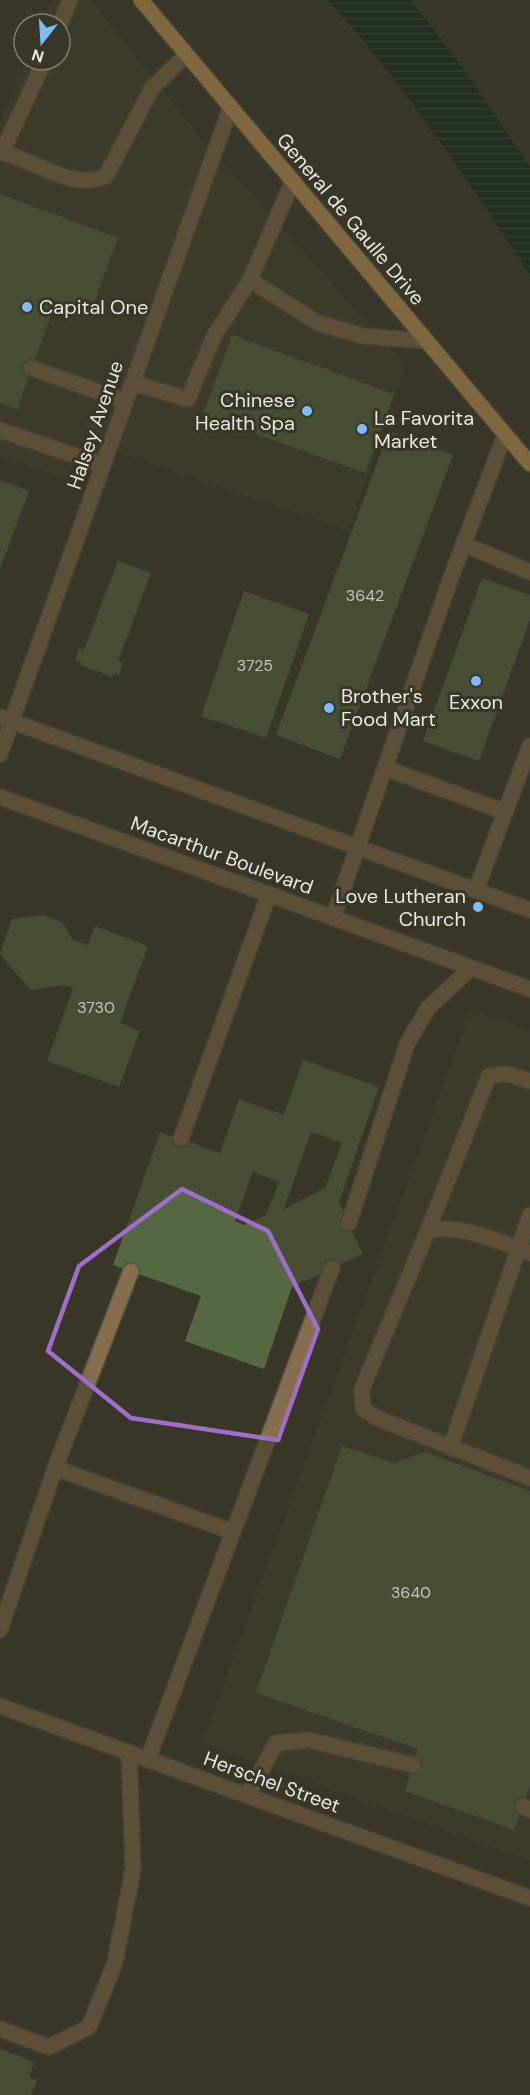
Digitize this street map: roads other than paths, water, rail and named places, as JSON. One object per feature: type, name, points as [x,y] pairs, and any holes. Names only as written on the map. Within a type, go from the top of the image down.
[{"type":"main road","name":"General de Gaulle Drive","points":[[141,0],[292,183],[530,464]]},
{"type":"street","points":[[39,72],[1,152],[66,177],[92,182],[106,176],[152,88],[186,55]]},
{"type":"street","name":"Halsey Avenue","points":[[0,754],[6,719],[103,465],[230,109]]},
{"type":"street","points":[[132,383],[188,399],[214,336],[250,280],[292,183]]},
{"type":"street","points":[[250,280],[318,324],[363,336],[426,341]]},
{"type":"street","points":[[31,368],[125,401]]},
{"type":"street","points":[[0,430],[103,465]]},
{"type":"street","points":[[333,918],[463,544],[505,435]]},
{"type":"street","points":[[463,544],[530,572]]},
{"type":"street","points":[[6,719],[530,910]]},
{"type":"street","points":[[476,890],[530,746]]},
{"type":"street","points":[[385,768],[505,812]]},
{"type":"street","name":"Macarthur Boulevard","points":[[0,797],[530,989]]},
{"type":"street","points":[[181,1139],[269,894]]},
{"type":"street","points":[[349,1223],[407,1044],[428,1008],[471,968]]},
{"type":"street","points":[[530,1081],[507,1074],[489,1076],[362,1389],[363,1409],[377,1418],[530,1478]]},
{"type":"street","points":[[451,1446],[523,1250],[530,1215]]},
{"type":"street","points":[[428,1230],[444,1227],[523,1250]]},
{"type":"street","points":[[148,1759],[332,1268]]},
{"type":"street","points":[[0,1630],[55,1468],[131,1271]]},
{"type":"street","points":[[55,1468],[233,1533]]},
{"type":"street","name":"Herschel Street","points":[[0,1706],[530,1898]]},
{"type":"street","points":[[248,1795],[276,1743],[309,1740],[413,1765]]},
{"type":"street","points":[[0,2029],[49,2047],[89,2027],[114,1963],[133,1869],[129,1752]]},
{"type":"place","name":"Capital One","points":[[27,307]]},
{"type":"place","name":"Chinese Health Spa","points":[[307,411]]},
{"type":"place","name":"La Favorita Market","points":[[362,429]]},
{"type":"place","name":"Exxon","points":[[476,681]]},
{"type":"place","name":"Brother's Food Mart","points":[[329,708]]},
{"type":"place","name":"Love Lutheran Church","points":[[478,907]]}]
